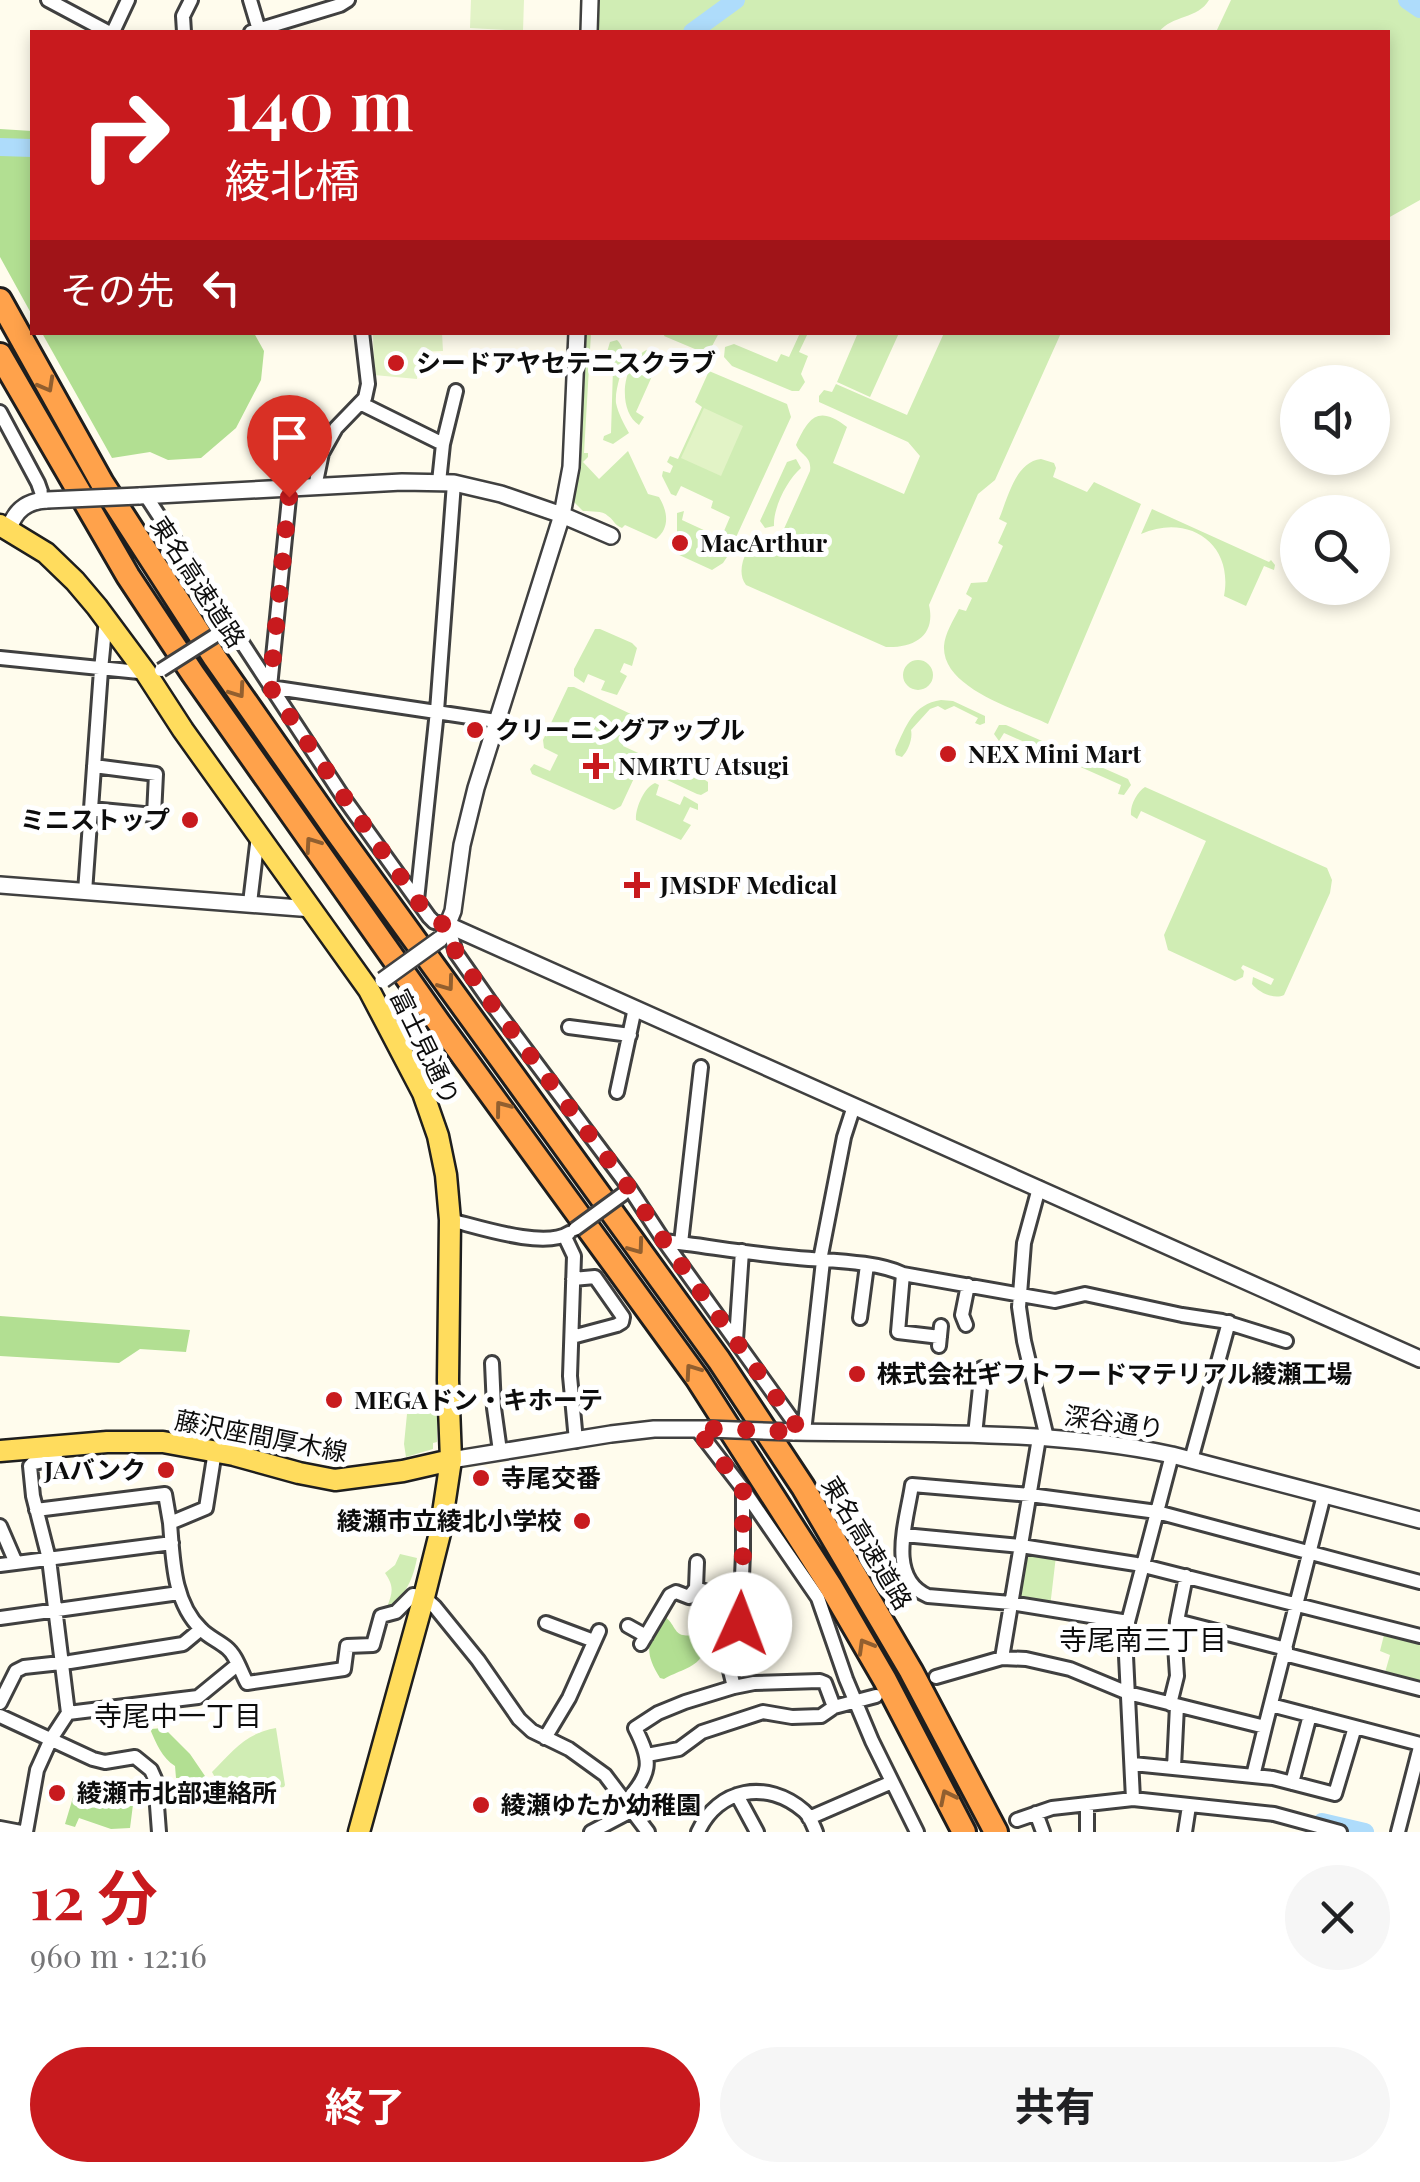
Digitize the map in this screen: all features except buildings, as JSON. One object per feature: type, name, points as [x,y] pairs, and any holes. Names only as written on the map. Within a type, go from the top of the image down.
[{"type":"highway","name":"東名高速道路","points":[[0,300],[102,483],[214,658],[708,1346],[803,1487],[910,1671],[996,1832]]},
{"type":"highway","points":[[0,355],[118,560],[192,674],[717,1409],[831,1587],[912,1729],[964,1832]]},
{"type":"main road","name":"富士見通り","points":[[4,526],[46,553],[75,581],[154,672],[184,730],[313,909],[376,985],[433,1122],[446,1175],[450,1220],[451,1460],[440,1533],[359,1832]]},
{"type":"main road","name":"藤沢座間厚木線","points":[[0,1451],[163,1442],[335,1480],[403,1472],[451,1460]]},
{"type":"street","points":[[48,0],[107,30]]},
{"type":"street","points":[[112,30],[128,0]]},
{"type":"street","points":[[184,30],[183,16],[191,0]]},
{"type":"street","points":[[250,0],[255,30]]},
{"type":"street","points":[[589,30],[590,0]]},
{"type":"street","points":[[258,30],[343,2]]},
{"type":"street","points":[[315,487],[322,453],[342,420],[366,398],[362,335]]},
{"type":"street","points":[[376,985],[444,932],[453,911],[462,845],[496,721],[562,515],[570,467],[577,335]]},
{"type":"street","points":[[417,900],[437,710],[446,482],[443,444],[456,391]]},
{"type":"street","points":[[360,402],[443,444]]},
{"type":"street","points":[[0,412],[45,500]]},
{"type":"street","points":[[4,526],[20,509],[45,500],[446,482],[486,489],[610,536]]},
{"type":"street","points":[[270,687],[290,488]]},
{"type":"street","points":[[143,496],[226,628],[346,800],[799,1432]]},
{"type":"street","points":[[85,892],[108,622]]},
{"type":"street","points":[[0,658],[154,672],[226,628]]},
{"type":"street","points":[[270,687],[496,721]]},
{"type":"street","points":[[91,809],[154,814],[156,774],[94,766]]},
{"type":"street","points":[[250,903],[259,834]]},
{"type":"street","points":[[0,885],[313,909]]},
{"type":"street","points":[[444,932],[635,1008],[1420,1359]]},
{"type":"street","points":[[617,1092],[635,1008]]},
{"type":"street","points":[[569,1027],[630,1035]]},
{"type":"street","points":[[681,1243],[701,1067]]},
{"type":"street","points":[[799,1432],[821,1255],[854,1106]]},
{"type":"street","points":[[1002,1658],[1030,1494],[1044,1438],[1019,1308],[1024,1242],[1039,1188]]},
{"type":"street","points":[[450,1220],[554,1239],[570,1233],[627,1192]]},
{"type":"street","points":[[570,1233],[574,1256],[570,1376],[576,1441]]},
{"type":"street","points":[[664,1241],[867,1265],[1055,1301],[1085,1294],[1182,1316],[1229,1322],[1286,1341]]},
{"type":"street","points":[[736,1340],[742,1251]]},
{"type":"street","points":[[860,1318],[867,1265]]},
{"type":"street","points":[[903,1274],[898,1332],[940,1336]]},
{"type":"street","points":[[572,1337],[622,1322],[594,1278],[573,1280]]},
{"type":"street","points":[[966,1324],[962,1315],[968,1285]]},
{"type":"street","points":[[1191,1460],[1229,1322]]},
{"type":"street","points":[[492,1363],[500,1451]]},
{"type":"street","points":[[975,1435],[982,1368]]},
{"type":"street","points":[[451,1460],[654,1429],[702,1429],[818,1598],[856,1702],[917,1832]]},
{"type":"street","name":"深谷通り","points":[[702,1429],[975,1435],[1131,1446],[1420,1520]]},
{"type":"street","points":[[0,1828],[23,1832],[32,1786],[51,1739],[68,1713],[49,1560],[30,1466],[55,1458],[59,1445]]},
{"type":"street","points":[[170,1523],[206,1508],[216,1452]]},
{"type":"street","points":[[1133,1799],[1128,1622],[1172,1455]]},
{"type":"street","points":[[1128,1622],[920,1593],[905,1576],[902,1560],[912,1486],[1030,1494],[1156,1512],[1420,1582]]},
{"type":"street","points":[[696,1588],[709,1598],[698,1628],[744,1624],[743,1489]]},
{"type":"street","points":[[36,1510],[165,1494],[184,1606],[200,1629],[230,1649],[247,1682],[344,1669],[347,1646],[373,1645],[381,1616],[396,1612],[413,1595],[424,1597],[478,1660],[520,1719],[605,1775],[648,1832]]},
{"type":"street","points":[[1252,1776],[1324,1495]]},
{"type":"street","points":[[0,1526],[16,1563]]},
{"type":"street","points":[[904,1536],[1021,1546],[1144,1565],[1420,1636]]},
{"type":"street","points":[[0,1565],[172,1544]]},
{"type":"street","points":[[628,1626],[644,1640],[670,1595],[676,1592],[689,1597],[696,1588],[697,1562]]},
{"type":"street","points":[[1174,1767],[1175,1645],[1186,1576]]},
{"type":"street","points":[[0,1618],[179,1594]]},
{"type":"street","points":[[1177,1621],[1420,1689]]},
{"type":"street","points":[[545,1738],[570,1698],[597,1636],[546,1624]]},
{"type":"street","points":[[719,1626],[734,1687]]},
{"type":"street","points":[[0,1703],[16,1671],[24,1667],[183,1644],[200,1629]]},
{"type":"street","points":[[936,1677],[1002,1658],[1026,1660],[1070,1670],[1128,1694],[1265,1728]]},
{"type":"street","points":[[68,1713],[198,1697],[238,1666]]},
{"type":"street","points":[[592,1832],[628,1807],[646,1775],[647,1756],[634,1728],[658,1713],[754,1683],[820,1681],[826,1683],[834,1707]]},
{"type":"street","points":[[647,1756],[679,1749],[702,1732],[764,1712],[821,1716],[834,1707],[876,1696]]},
{"type":"street","points":[[1272,1704],[1420,1746],[1414,1798],[1398,1832]]},
{"type":"street","points":[[1292,1783],[1310,1715]]},
{"type":"street","points":[[0,1716],[93,1759],[105,1762],[134,1757],[151,1770],[155,1779],[159,1832]]},
{"type":"street","points":[[1133,1764],[1252,1776],[1335,1794],[1355,1727]]},
{"type":"street","points":[[809,1818],[892,1782]]},
{"type":"street","points":[[698,1832],[717,1805],[737,1795],[768,1792],[807,1813],[816,1832]]},
{"type":"street","points":[[737,1795],[757,1832]]},
{"type":"street","points":[[1017,1820],[1052,1808],[1133,1799],[1274,1814],[1340,1832]]},
{"type":"street","points":[[1087,1804],[1087,1832]]},
{"type":"street","points":[[1186,1832],[1189,1806]]},
{"type":"street","points":[[1036,1813],[1043,1832]]},
{"type":"green space","points":[[471,0],[524,0],[523,30],[470,28]]},
{"type":"green space","points":[[596,0],[1209,0],[1198,11],[1161,30],[595,30]]},
{"type":"green space","points":[[1231,0],[1420,0],[1420,200],[1390,217],[1390,30],[1217,30]]},
{"type":"green space","points":[[0,129],[30,131],[30,311],[0,257]]},
{"type":"green space","points":[[43,335],[255,335],[264,351],[261,380],[236,428],[201,458],[168,460],[150,452],[112,458]]},
{"type":"green space","name":"シードアヤセテニスクラブ","points":[[373,335],[442,335],[443,351],[419,352],[417,379],[374,375]]},
{"type":"green space","points":[[584,335],[591,335],[584,453],[588,457],[583,462],[599,479],[628,451],[648,494],[659,497],[665,525],[656,539],[625,525],[619,527],[603,513],[583,511],[573,501]]},
{"type":"green space","points":[[718,335],[711,348],[702,352],[664,336]]},
{"type":"green space","points":[[799,335],[807,335],[799,352],[808,356],[801,374],[805,382],[799,391],[732,366],[724,357],[725,347],[734,344],[777,362],[781,354],[789,357]]},
{"type":"green space","points":[[857,335],[898,335],[870,397],[837,382]]},
{"type":"green space","points":[[943,335],[1060,335],[995,480],[978,494],[929,605],[929,624],[921,638],[906,645],[886,647],[746,585],[742,566],[746,553],[759,537],[769,541],[766,548],[774,551],[810,471],[808,459],[796,445],[810,421],[829,417],[847,427],[833,463],[904,494],[920,456],[908,442],[819,402],[824,390],[832,392],[836,384],[907,415]]},
{"type":"green space","points":[[617,340],[623,361],[616,403],[629,433],[613,444],[603,440],[611,433],[613,368],[606,368],[607,352],[610,342]]},
{"type":"green space","points":[[652,348],[668,354],[669,359],[661,356],[636,412],[644,417],[639,425],[627,407],[626,383],[634,361]]},
{"type":"green space","points":[[709,371],[787,404],[791,417],[727,557],[712,570],[677,554],[677,513],[684,511],[682,520],[721,538],[730,517],[711,508],[713,501],[681,486],[676,496],[671,494],[662,476],[663,471],[670,473],[673,466],[667,462],[670,456],[678,459],[702,407],[695,402]]},
{"type":"green space","points":[[704,408],[743,426],[721,476],[681,458]]},
{"type":"green space","points":[[796,459],[801,468],[782,495],[774,526],[765,528],[760,521],[787,462]]},
{"type":"green space","points":[[1041,459],[1054,463],[1053,477],[1087,492],[1094,482],[1141,504],[1048,724],[968,685],[947,661],[944,646],[959,609],[966,611],[972,598],[966,594],[971,583],[987,582],[1003,546],[998,543],[1007,523],[999,519],[1014,482],[1025,467]]},
{"type":"green space","points":[[1152,509],[1271,560],[1274,570],[1264,566],[1246,606],[1224,596],[1222,561],[1204,537],[1175,527],[1141,534]]},
{"type":"green space","points":[[595,629],[637,648],[632,666],[624,663],[620,672],[627,676],[617,695],[601,690],[605,681],[588,674],[584,683],[574,676]]},
{"type":"green space","points":[[918,660],[929,664],[933,675],[929,686],[918,690],[907,686],[903,675],[907,664]]},
{"type":"green space","points":[[568,687],[635,716],[636,724],[623,746],[702,778],[708,782],[708,791],[697,794],[650,772],[641,772],[635,776],[621,806],[614,810],[532,774],[534,764],[550,771],[558,755],[544,748],[543,740]]},
{"type":"green space","points":[[941,700],[953,701],[985,716],[985,723],[975,723],[978,718],[954,706],[945,710],[938,706],[930,709],[911,730],[911,741],[902,757],[896,755],[903,733],[917,711]]},
{"type":"green space","points":[[999,725],[1128,779],[1131,785],[1124,795],[1118,794],[1121,785],[1004,733],[999,741],[994,734]]},
{"type":"green space","points":[[655,783],[659,785],[656,795],[680,805],[684,796],[698,804],[698,810],[690,807],[683,821],[691,825],[681,840],[636,820],[641,799]]},
{"type":"green space","points":[[1145,787],[1327,868],[1332,880],[1330,893],[1284,995],[1271,996],[1258,990],[1252,984],[1253,977],[1271,985],[1274,979],[1243,965],[1243,977],[1235,981],[1168,950],[1164,935],[1206,841],[1141,811],[1137,819],[1131,815],[1135,799]]},
{"type":"green space","points":[[0,1316],[190,1330],[186,1352],[140,1349],[119,1363],[0,1356]]},
{"type":"green space","points":[[437,1410],[437,1442],[433,1449],[406,1457],[407,1414]]},
{"type":"green space","points":[[1029,1552],[1056,1556],[1050,1607],[1019,1601],[1017,1596],[1025,1555]]},
{"type":"green space","points":[[400,1554],[417,1558],[408,1586],[390,1608],[387,1607],[391,1586],[385,1573]]},
{"type":"green space","points":[[662,1615],[680,1634],[695,1636],[701,1657],[664,1679],[649,1653]]},
{"type":"green space","points":[[1385,1631],[1420,1641],[1420,1685],[1384,1676],[1390,1655],[1380,1651]]},
{"type":"green space","points":[[164,1728],[205,1776],[200,1782],[194,1777],[190,1780],[192,1793],[186,1798],[175,1766],[163,1754],[150,1729]]},
{"type":"green space","points":[[276,1728],[284,1787],[224,1794],[212,1772],[247,1739]]},
{"type":"green space","points":[[77,1784],[135,1789],[130,1828],[111,1829],[79,1818],[75,1827],[65,1824]]},
{"type":"waterway","points":[[695,30],[736,0]]},
{"type":"waterway","points":[[1407,0],[1420,9]]},
{"type":"waterway","points":[[0,147],[30,148]]},
{"type":"waterway","points":[[1322,1822],[1365,1832]]},
{"type":"place","name":"シードアヤセテニスクラブ","points":[[396,363]]},
{"type":"place","name":"MacArthur","points":[[680,543]]},
{"type":"place","name":"クリーニングアップル","points":[[475,730]]},
{"type":"place","name":"NEX Mini Mart","points":[[948,754]]},
{"type":"place","name":"NMRTU Atsugi","points":[[596,766]]},
{"type":"place","name":"ミニストップ","points":[[190,820]]},
{"type":"place","name":"JMSDF Medical","points":[[637,885]]},
{"type":"place","name":"株式会社ギフトフードマテリアル綾瀬工場","points":[[857,1374]]},
{"type":"place","name":"MEGAドン・キホーテ","points":[[334,1400]]},
{"type":"place","name":"JAバンク","points":[[166,1470]]},
{"type":"place","name":"寺尾交番","points":[[481,1478]]},
{"type":"place","name":"綾瀬市立綾北小学校","points":[[582,1521]]},
{"type":"place","name":"綾瀬市北部連絡所","points":[[57,1793]]},
{"type":"place","name":"綾瀬ゆたか幼稚園","points":[[481,1805]]},
{"type":"district","name":"寺尾南三丁目","points":[[1143,1640]]},
{"type":"district","name":"寺尾中一丁目","points":[[178,1716]]},
{"type":"route","points":[[289,497],[270,687],[429,917],[448,925],[456,953],[630,1189],[801,1432],[696,1428],[743,1489],[740,1624]]}]
